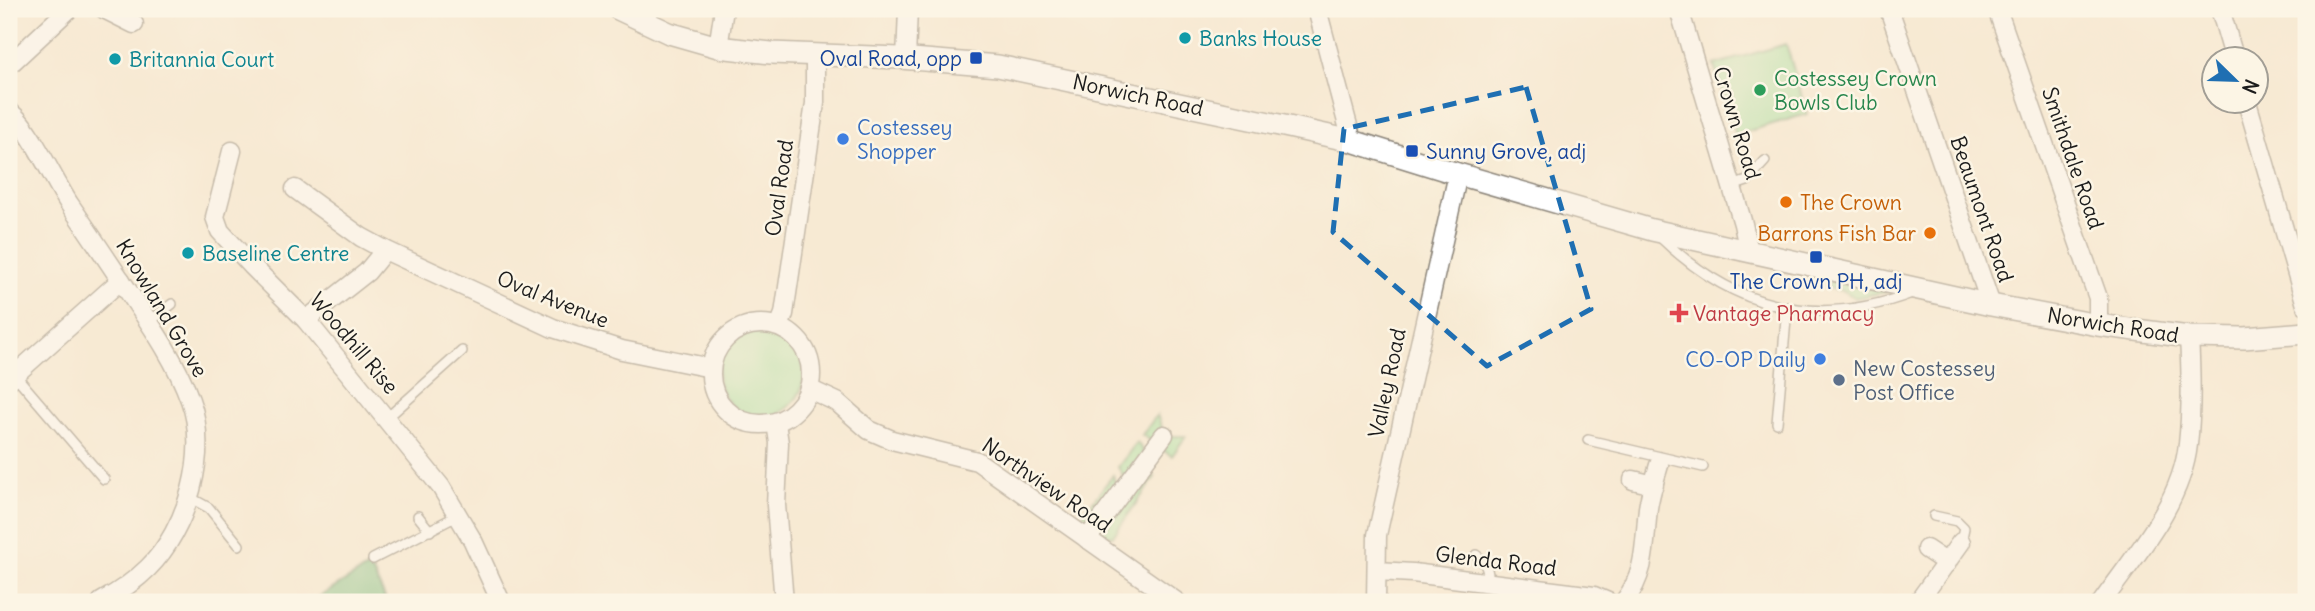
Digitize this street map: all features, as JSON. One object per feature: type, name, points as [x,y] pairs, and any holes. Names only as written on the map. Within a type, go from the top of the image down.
[{"type":"street","points":[[9,65],[69,9]]},
{"type":"street","points":[[104,9],[134,24]]},
{"type":"street","name":"Norwich Road","points":[[618,9],[669,33],[718,47],[815,56],[968,63],[1028,71],[1352,141],[1652,230],[1991,305],[2189,337],[2244,338],[2306,333]]},
{"type":"street","points":[[718,47],[724,9]]},
{"type":"street","points":[[906,59],[908,9]]},
{"type":"street","points":[[1317,9],[1352,141]]},
{"type":"street","name":"Crown Road","points":[[1679,9],[1749,252]]},
{"type":"street","name":"Beaumont Road","points":[[1889,9],[1991,305]]},
{"type":"street","name":"Smithdale Road","points":[[1997,9],[2098,298],[2098,324]]},
{"type":"street","points":[[2220,9],[2231,46]]},
{"type":"street","name":"Oval Road","points":[[779,326],[784,314],[815,103],[815,56]]},
{"type":"street","name":"Knowland Grove","points":[[9,112],[28,134],[58,188],[149,322],[192,402],[196,434],[196,473],[177,527],[148,569],[101,602]]},
{"type":"street","points":[[2251,116],[2306,304]]},
{"type":"street","name":"Woodhill Rise","points":[[235,162],[215,216],[220,231],[306,320],[441,487],[459,515],[501,602]]},
{"type":"street","name":"Valley Road","points":[[1376,602],[1377,535],[1458,174]]},
{"type":"street","name":"Oval Avenue","points":[[295,189],[361,237],[385,250],[553,328],[622,350],[710,368]]},
{"type":"street","points":[[306,320],[366,272],[385,250]]},
{"type":"street","points":[[12,377],[121,280]]},
{"type":"street","points":[[760,323],[779,326],[795,337],[807,354],[811,375],[809,388],[798,407],[776,423],[761,424],[744,422],[730,414],[718,401],[711,385],[710,368],[715,351],[726,336],[742,327],[760,323]]},
{"type":"street","points":[[2102,602],[2148,537],[2172,496],[2182,472],[2188,445],[2189,337]]},
{"type":"street","name":"Northview Road","points":[[809,388],[837,402],[869,430],[892,440],[977,461],[1177,602]]},
{"type":"street","points":[[776,423],[779,443],[776,505],[784,602]]},
{"type":"street","points":[[1087,539],[1164,435]]},
{"type":"street","points":[[1624,602],[1640,578],[1648,508],[1660,461]]},
{"type":"street","points":[[1633,480],[1654,485]]},
{"type":"street","points":[[1918,602],[1961,542]]},
{"type":"street","points":[[1926,549],[1947,563]]},
{"type":"street","name":"Glenda Road","points":[[1377,571],[1413,573],[1594,596],[1608,602]]},
{"type":"lane","points":[[1732,186],[1747,181],[1765,162]]},
{"type":"lane","name":"Norwich Road","points":[[1652,230],[1672,249],[1719,283],[1763,302],[1787,308],[1809,312],[1842,310],[1888,302],[1923,289]]},
{"type":"lane","points":[[149,322],[172,304]]},
{"type":"lane","points":[[1777,424],[1787,308]]},
{"type":"lane","points":[[387,418],[462,351]]},
{"type":"lane","points":[[12,377],[104,479]]},
{"type":"lane","points":[[1588,440],[1660,461],[1703,467]]},
{"type":"lane","points":[[189,497],[209,508],[239,545]]},
{"type":"lane","points":[[373,559],[459,515]]},
{"type":"lane","points":[[418,516],[430,531]]},
{"type":"lane","points":[[1934,516],[1957,521],[1964,528],[1961,542]]},
{"type":"lane","points":[[1476,555],[1485,562],[1489,583]]},
{"type":"highlighted area","points":[[1526,87],[1591,309],[1487,366],[1333,232],[1344,129]]},
{"type":"green space","name":"Costessey Crown Bowls Club","points":[[1786,44],[1807,114],[1735,135],[1714,65]]},
{"type":"green space","points":[[1828,281],[1891,291],[1855,298],[1844,291],[1826,288]]},
{"type":"green space","points":[[761,331],[785,338],[797,350],[804,374],[797,398],[785,410],[761,417],[737,410],[725,398],[718,374],[725,350],[737,338]]},
{"type":"green space","points":[[1157,415],[1162,428],[1153,442],[1142,435]]},
{"type":"green space","points":[[1171,436],[1186,436],[1172,456],[1161,449]]},
{"type":"green space","points":[[1137,442],[1144,453],[1125,479],[1118,467]]},
{"type":"green space","points":[[1146,471],[1155,477],[1113,536],[1104,535],[1104,529]]},
{"type":"green space","points":[[1113,475],[1117,489],[1099,512],[1085,519],[1083,514]]},
{"type":"green space","points":[[370,566],[387,602],[311,602]]},
{"type":"place","name":"Banks House","points":[[1185,38]]},
{"type":"place","name":"Oval Road, opp","points":[[976,58]]},
{"type":"place","name":"Britannia Court","points":[[115,59]]},
{"type":"place","name":"Costessey Crown Bowls Club","points":[[1760,90]]},
{"type":"place","name":"Costessey Shopper","points":[[843,139]]},
{"type":"place","name":"Sunny Grove, adj","points":[[1412,151]]},
{"type":"place","name":"The Crown","points":[[1786,202]]},
{"type":"place","name":"Barrons Fish Bar","points":[[1930,233]]},
{"type":"place","name":"Baseline Centre","points":[[188,253]]},
{"type":"place","name":"The Crown PH, adj","points":[[1816,257]]},
{"type":"place","name":"Vantage Pharmacy","points":[[1679,313]]},
{"type":"place","name":"CO-OP Daily","points":[[1820,359]]},
{"type":"place","name":"New Costessey Post Office","points":[[1839,380]]}]
